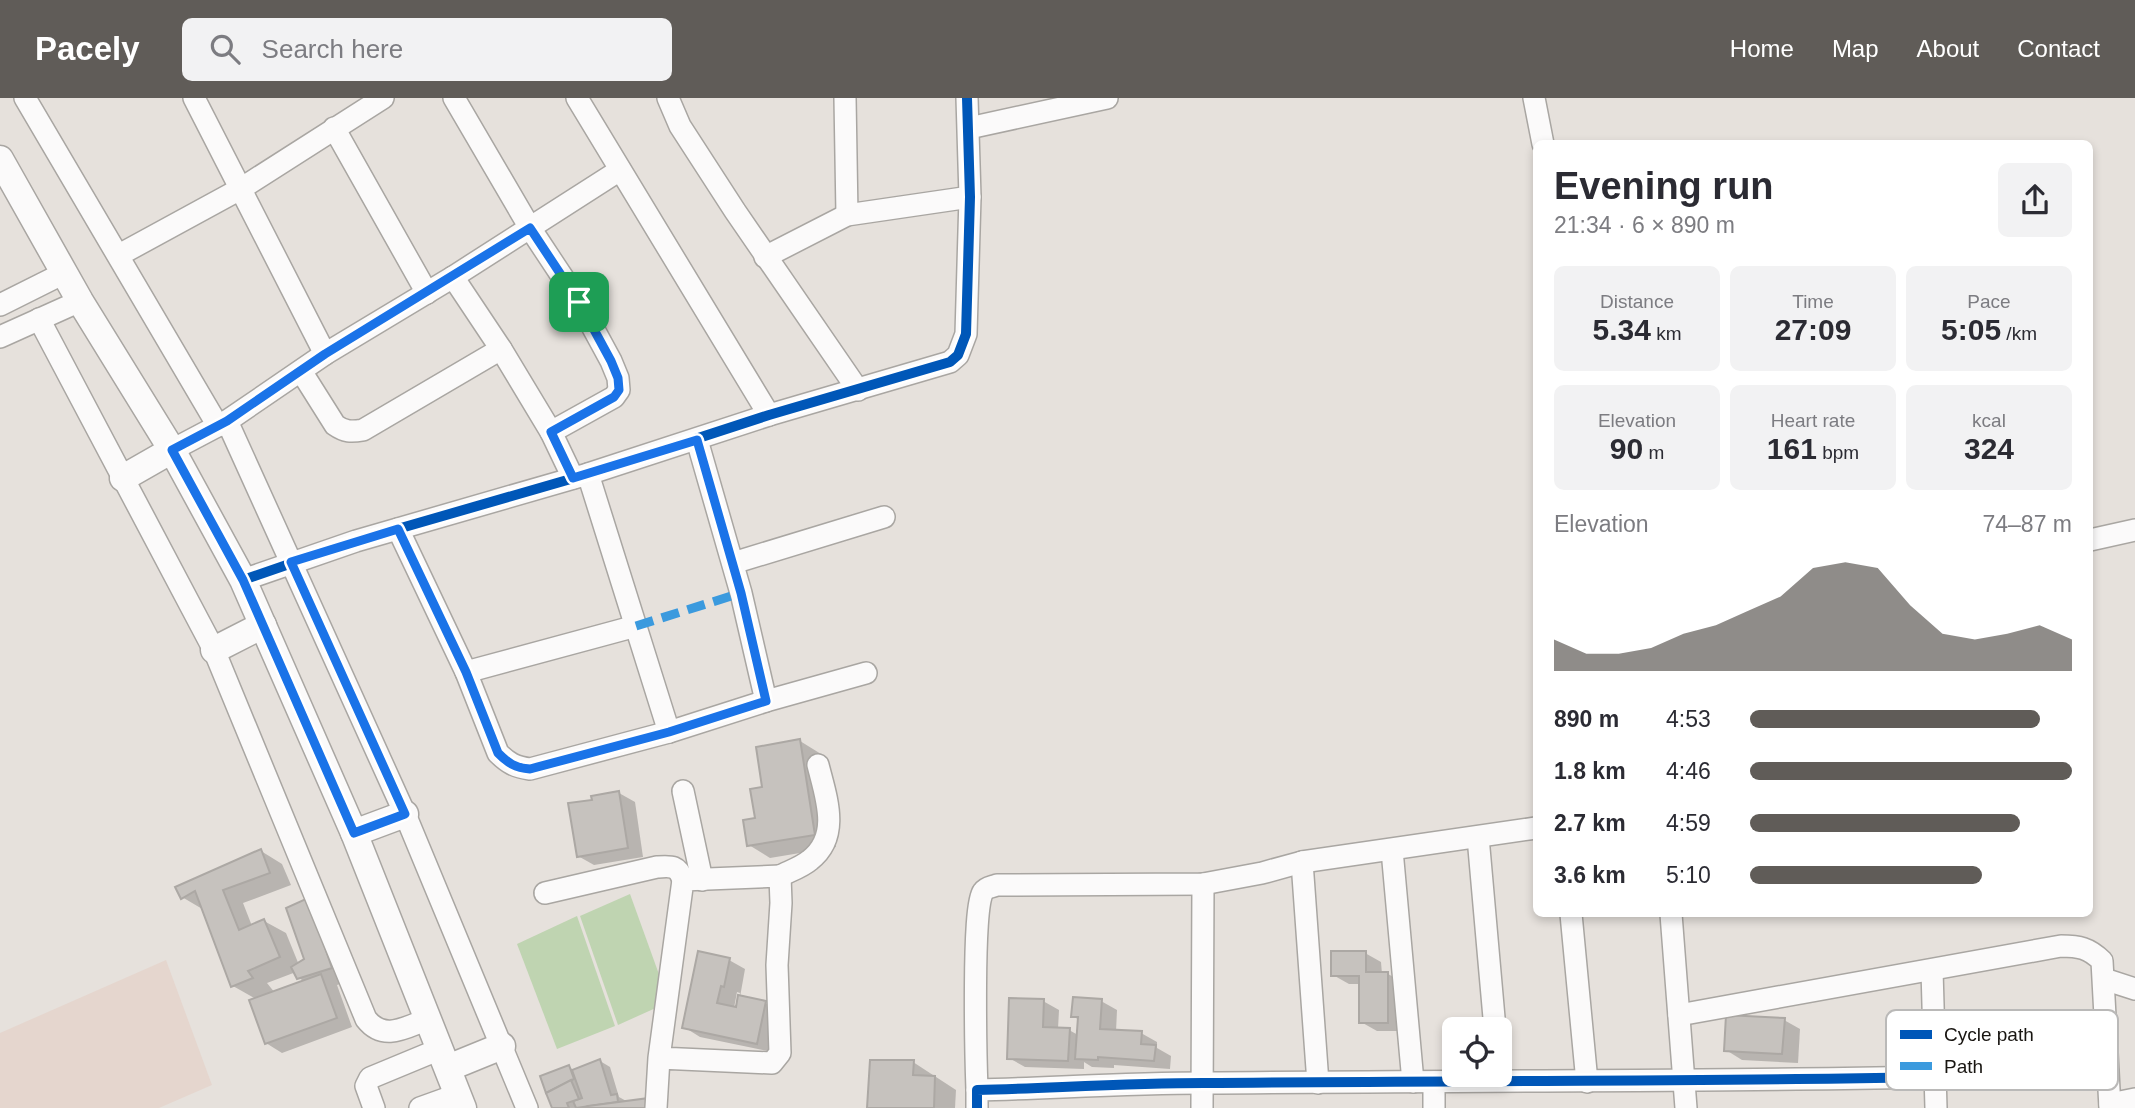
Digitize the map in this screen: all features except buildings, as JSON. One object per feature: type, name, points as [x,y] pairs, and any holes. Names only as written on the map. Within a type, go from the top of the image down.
[{"type":"main road","points":[[0,159],[80,301],[172,450],[243,580],[354,833],[463,1103]]},
{"type":"main road","points":[[123,478],[172,450]]},
{"type":"main road","points":[[214,650],[263,625]]},
{"type":"main road","points":[[354,833],[405,814]]},
{"type":"main road","points":[[444,1059],[502,1046]]},
{"type":"street","points":[[25,98],[119,255],[178,361],[223,423],[291,562],[405,814],[527,1108]]},
{"type":"street","points":[[194,98],[325,354]]},
{"type":"street","points":[[119,255],[242,188],[383,98]]},
{"type":"street","points":[[454,98],[530,228],[579,302],[618,378],[619,390],[614,397],[551,432]]},
{"type":"street","points":[[576,98],[769,415]]},
{"type":"street","points":[[668,98],[680,126],[765,257],[858,390]]},
{"type":"street","points":[[845,98],[846,215]]},
{"type":"street","points":[[243,580],[398,529],[581,476],[769,415],[950,362],[958,355],[966,334],[970,197],[967,98]]},
{"type":"street","points":[[969,128],[1107,98]]},
{"type":"street","points":[[1534,98],[1542,140]]},
{"type":"street","points":[[334,128],[427,293]]},
{"type":"street","points":[[172,450],[223,423],[325,354],[453,277],[620,170]]},
{"type":"street","points":[[765,257],[846,215],[970,197]]},
{"type":"street","points":[[0,305],[64,273]]},
{"type":"street","points":[[453,277],[581,476],[636,626],[669,732]]},
{"type":"street","points":[[0,337],[80,301]]},
{"type":"street","points":[[39,319],[214,650],[366,1019],[380,1032],[392,1032],[428,1019]]},
{"type":"street","points":[[301,371],[335,425],[344,431],[352,432],[363,430],[501,349]]},
{"type":"street","points":[[697,440],[733,563],[766,701]]},
{"type":"street","points":[[733,563],[884,517]]},
{"type":"street","points":[[398,529],[466,672],[498,753],[516,768],[530,769],[669,732],[866,673]]},
{"type":"street","points":[[2093,539],[2135,530]]},
{"type":"street","points":[[466,672],[636,626]]},
{"type":"street","points":[[545,892],[664,866],[677,868],[693,880],[780,876],[816,856],[828,837],[828,804],[818,765]]},
{"type":"street","points":[[656,1108],[659,1058],[693,880],[683,791]]},
{"type":"street","points":[[1442,1081],[1202,1083],[977,1099],[976,954],[982,892],[997,885],[1203,884],[1302,862],[1533,828]]},
{"type":"street","points":[[1478,837],[1494,1017]]},
{"type":"street","points":[[1392,850],[1423,1082],[1434,1108]]},
{"type":"street","points":[[1302,862],[1318,1083]]},
{"type":"street","points":[[659,1058],[772,1062],[777,1058],[780,1053],[777,965],[780,876]]},
{"type":"street","points":[[1202,1108],[1203,884]]},
{"type":"street","points":[[1571,917],[1587,1082]]},
{"type":"street","points":[[1671,917],[1686,1108]]},
{"type":"street","points":[[1679,1015],[2061,946],[2080,946],[2093,951],[2102,961],[2105,1010]]},
{"type":"street","points":[[1932,970],[1933,1010]]},
{"type":"street","points":[[2104,979],[2135,989]]},
{"type":"street","points":[[374,1108],[366,1086],[370,1078],[444,1059]]},
{"type":"street","points":[[1512,1079],[1685,1082],[1886,1079]]},
{"type":"street","points":[[1935,1090],[1936,1108]]},
{"type":"street","points":[[2110,1106],[2135,1099]]},
{"type":"street","points":[[420,1108],[463,1103]]},
{"type":"shaded area","points":[[166,960],[212,1085],[159,1108],[0,1108],[0,1033]]},
{"type":"green space","points":[[630,894],[669,1002],[618,1025],[580,916]]},
{"type":"green space","points":[[577,916],[615,1026],[557,1049],[517,944]]},
{"type":"marked path","points":[[636,626],[741,593]]},
{"type":"cycle path","points":[[243,580],[356,541],[588,474],[769,415],[950,362],[958,355],[966,334],[970,197],[967,98]]},
{"type":"cycle path","points":[[977,1108],[977,1090],[1176,1083],[1886,1077]]},
{"type":"route","points":[[530,228],[579,302],[611,361],[618,378],[619,390],[614,397],[551,432],[573,478],[697,440],[741,593],[766,701],[669,732],[530,769],[516,768],[498,753],[466,672],[398,529],[356,541],[291,562],[405,814],[354,833],[243,580],[172,450],[227,421],[325,354],[530,228]]}]
